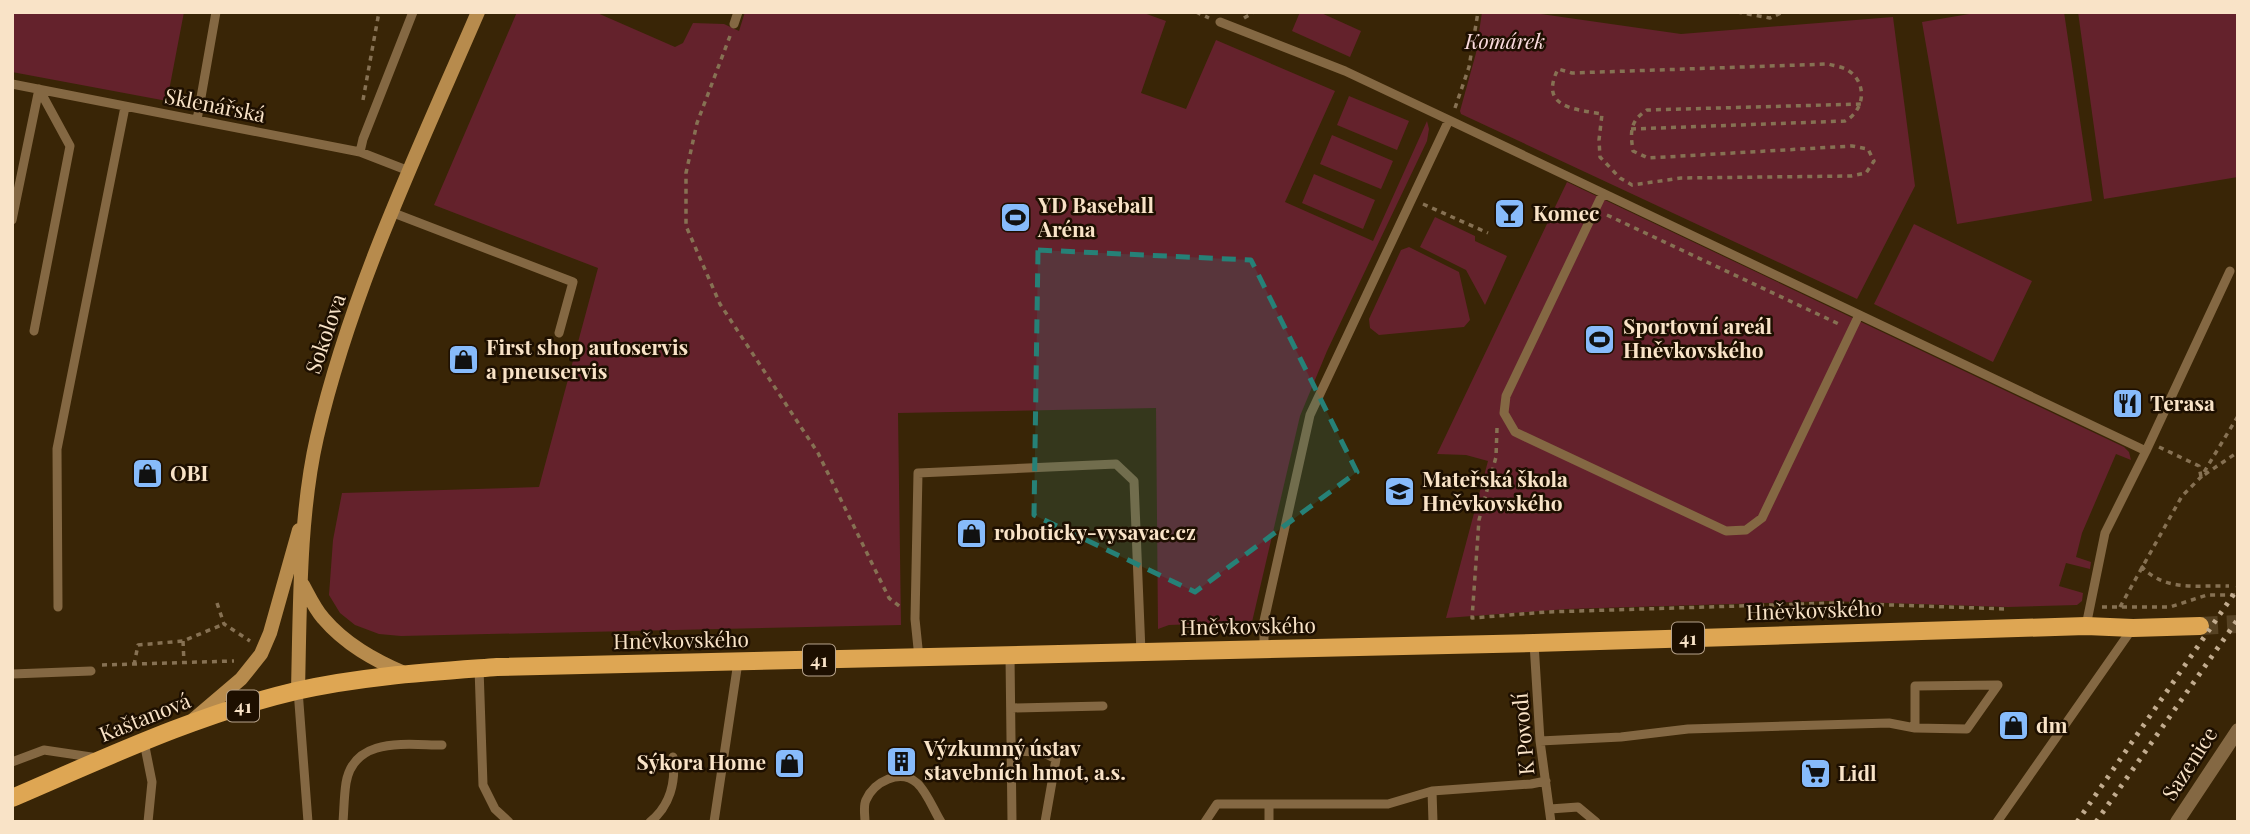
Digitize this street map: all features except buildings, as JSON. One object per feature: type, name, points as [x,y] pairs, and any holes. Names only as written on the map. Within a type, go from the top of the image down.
[{"type":"main road","name":"Hněvkovského","points":[[298,690],[404,673],[479,668],[1534,643],[2086,626],[2200,626]]},
{"type":"main road","name":"Kaštanová","points":[[12,797],[188,724],[298,690]]},
{"type":"street","name":"Sokolova","points":[[298,690],[306,508],[316,439],[337,361],[391,212],[478,12]]},
{"type":"street","points":[[188,724],[240,680],[261,654],[306,508]]},
{"type":"street","points":[[302,584],[321,617],[338,634],[375,660],[404,673]]},
{"type":"street","name":"Sazenice","points":[[2177,822],[2238,730]]},
{"type":"lane","points":[[197,120],[216,12]]},
{"type":"lane","points":[[360,152],[413,12]]},
{"type":"lane","points":[[734,24],[738,12]]},
{"type":"lane","points":[[1220,22],[1345,72],[1859,315],[2148,447]]},
{"type":"lane","name":"Sklenářská","points":[[12,84],[360,152],[410,171]]},
{"type":"lane","points":[[12,220],[39,89]]},
{"type":"lane","points":[[34,331],[70,146],[39,89]]},
{"type":"lane","points":[[58,607],[57,449],[125,107]]},
{"type":"lane","points":[[1264,649],[1264,621],[1310,415],[1449,120]]},
{"type":"lane","points":[[1603,193],[1506,396],[1504,414],[1515,432],[1726,531],[1746,530],[1762,518],[1859,315]]},
{"type":"lane","points":[[391,212],[573,282],[559,333]]},
{"type":"lane","points":[[2086,626],[2105,533],[2230,271]]},
{"type":"lane","points":[[919,658],[915,619],[918,473],[1116,464],[1135,481],[1141,652]]},
{"type":"lane","points":[[1997,822],[2133,628]]},
{"type":"lane","name":"K Povodí","points":[[1534,643],[1540,741],[1552,822]]},
{"type":"lane","points":[[1010,656],[1012,822]]},
{"type":"lane","points":[[715,822],[738,662]]},
{"type":"lane","points":[[479,668],[483,785],[495,809],[509,822]]},
{"type":"lane","points":[[12,674],[91,671]]},
{"type":"lane","points":[[1540,741],[1594,739],[1688,729],[1889,723],[1915,728],[1967,729],[1998,685],[1915,686],[1915,728]]},
{"type":"lane","points":[[298,690],[308,822]]},
{"type":"lane","points":[[1012,708],[1103,706]]},
{"type":"lane","points":[[144,741],[152,782],[148,822]]},
{"type":"lane","points":[[343,822],[346,780],[355,760],[370,749],[390,744],[442,745]]},
{"type":"lane","points":[[12,762],[44,750],[104,759]]},
{"type":"lane","points":[[1012,751],[1042,752],[1056,759],[1045,822]]},
{"type":"lane","points":[[650,822],[671,794],[675,772],[673,757]]},
{"type":"lane","points":[[865,822],[864,802],[874,788],[887,778],[904,778],[917,783],[941,822]]},
{"type":"lane","points":[[1205,822],[1217,804],[1388,804],[1432,791],[1546,781]]},
{"type":"lane","points":[[1432,791],[1433,822]]},
{"type":"lane","points":[[1269,805],[1269,822]]},
{"type":"lane","points":[[1550,809],[1578,807],[1596,822]]},
{"type":"path","points":[[362,106],[379,12]]},
{"type":"path","points":[[1449,120],[1469,67],[1478,12]]},
{"type":"path","points":[[1737,12],[1770,18],[1783,12]]},
{"type":"path","points":[[734,24],[697,123],[686,173],[686,226],[720,304],[818,453],[889,598],[915,619]]},
{"type":"path","points":[[1631,129],[1845,121],[1854,116],[1861,104],[1861,86],[1855,75],[1847,69],[1828,64],[1572,73],[1558,69],[1551,83],[1553,96],[1567,107],[1602,114],[1600,157],[1620,178],[1632,185],[1681,178],[1851,176],[1866,173],[1874,161],[1868,149],[1852,146],[1648,158],[1633,151],[1631,129],[1636,117],[1647,110],[1861,104]]},
{"type":"path","points":[[1411,198],[1488,233]]},
{"type":"path","points":[[1595,209],[1852,330]]},
{"type":"path","points":[[1504,414],[1497,418],[1496,457],[1479,520],[1472,618],[1547,612],[1834,603],[2011,609]]},
{"type":"path","points":[[2120,607],[2182,496],[2200,477],[2238,416]]},
{"type":"path","points":[[2148,447],[2199,466],[2200,477]]},
{"type":"path","points":[[2200,477],[2238,452]]},
{"type":"path","points":[[2141,566],[2151,577],[2167,584],[2229,586]]},
{"type":"path","points":[[2090,607],[2170,607],[2207,595],[2238,594]]},
{"type":"path","points":[[217,603],[224,624],[252,642],[248,647]]},
{"type":"path","points":[[135,665],[138,645],[183,641],[224,624]]},
{"type":"path","points":[[183,641],[184,663]]},
{"type":"path","points":[[101,664],[233,662],[238,657]]},
{"type":"highlighted area","points":[[1038,250],[1251,260],[1357,472],[1195,592],[1034,515]]},
{"type":"green space","points":[[12,12],[184,12],[167,101],[12,72]]},
{"type":"green space","points":[[517,12],[595,12],[675,47],[683,43],[693,23],[724,24],[739,31],[745,12],[1141,12],[1166,21],[1141,93],[1186,109],[1216,40],[1335,91],[1285,202],[1373,241],[1427,121],[1427,141],[1327,351],[1300,416],[1252,622],[1169,625],[1158,629],[1156,408],[898,413],[901,625],[401,636],[379,634],[355,625],[340,613],[329,595],[333,540],[342,493],[539,487],[598,268],[434,205]]},
{"type":"green space","points":[[1300,12],[1319,12],[1361,31],[1350,57],[1292,31]]},
{"type":"green space","name":"Komárek","points":[[1482,12],[1541,14],[1681,34],[1893,17],[1915,186],[1857,299],[1461,114],[1476,53]]},
{"type":"green space","points":[[1981,12],[2064,12],[2092,201],[1957,224],[1922,22]]},
{"type":"green space","points":[[2078,12],[2238,12],[2238,177],[2104,199]]},
{"type":"green space","points":[[1349,96],[1409,121],[1397,150],[1337,125]]},
{"type":"green space","points":[[1332,135],[1393,161],[1381,189],[1320,164]]},
{"type":"green space","points":[[1314,174],[1375,200],[1363,229],[1302,203]]},
{"type":"green space","points":[[1567,182],[2124,447],[2131,460],[2116,454],[2082,533],[2076,557],[2091,562],[2090,569],[2066,563],[2059,586],[2083,593],[2082,601],[2077,605],[2008,607],[1829,601],[1567,609],[1446,618],[1488,461],[1466,455],[1437,454]]},
{"type":"green space","points":[[1435,217],[1475,236],[1475,241],[1507,256],[1485,305],[1466,270],[1420,247]]},
{"type":"green space","points":[[1914,224],[2032,281],[1993,362],[1874,304]]},
{"type":"green space","points":[[1409,247],[1459,272],[1470,320],[1464,327],[1379,335],[1370,328],[1369,319],[1401,250]]},
{"type":"tunnel","points":[[2200,626],[2238,624]]},
{"type":"railway","points":[[2077,822],[2238,588]]},
{"type":"railway","points":[[2096,822],[2238,619]]},
{"type":"place","name":"Komec","points":[[1510,214]]},
{"type":"place","name":"YD Baseball Aréna","points":[[1015,218]]},
{"type":"place","name":"Sportovní areál Hněvkovského","points":[[1600,339]]},
{"type":"place","name":"First shop autoservis a pneuservis","points":[[463,360]]},
{"type":"place","name":"Terasa","points":[[2127,404]]},
{"type":"place","name":"OBI","points":[[147,474]]},
{"type":"place","name":"Mateřská škola Hněvkovského","points":[[1399,492]]},
{"type":"place","name":"roboticky-vysavac.cz","points":[[971,533]]},
{"type":"place","name":"dm","points":[[2013,726]]},
{"type":"place","name":"Výzkumný ústav stavebních hmot, a.s.","points":[[901,761]]},
{"type":"place","name":"Sýkora Home","points":[[789,763]]},
{"type":"place","name":"Lidl","points":[[1815,774]]}]
